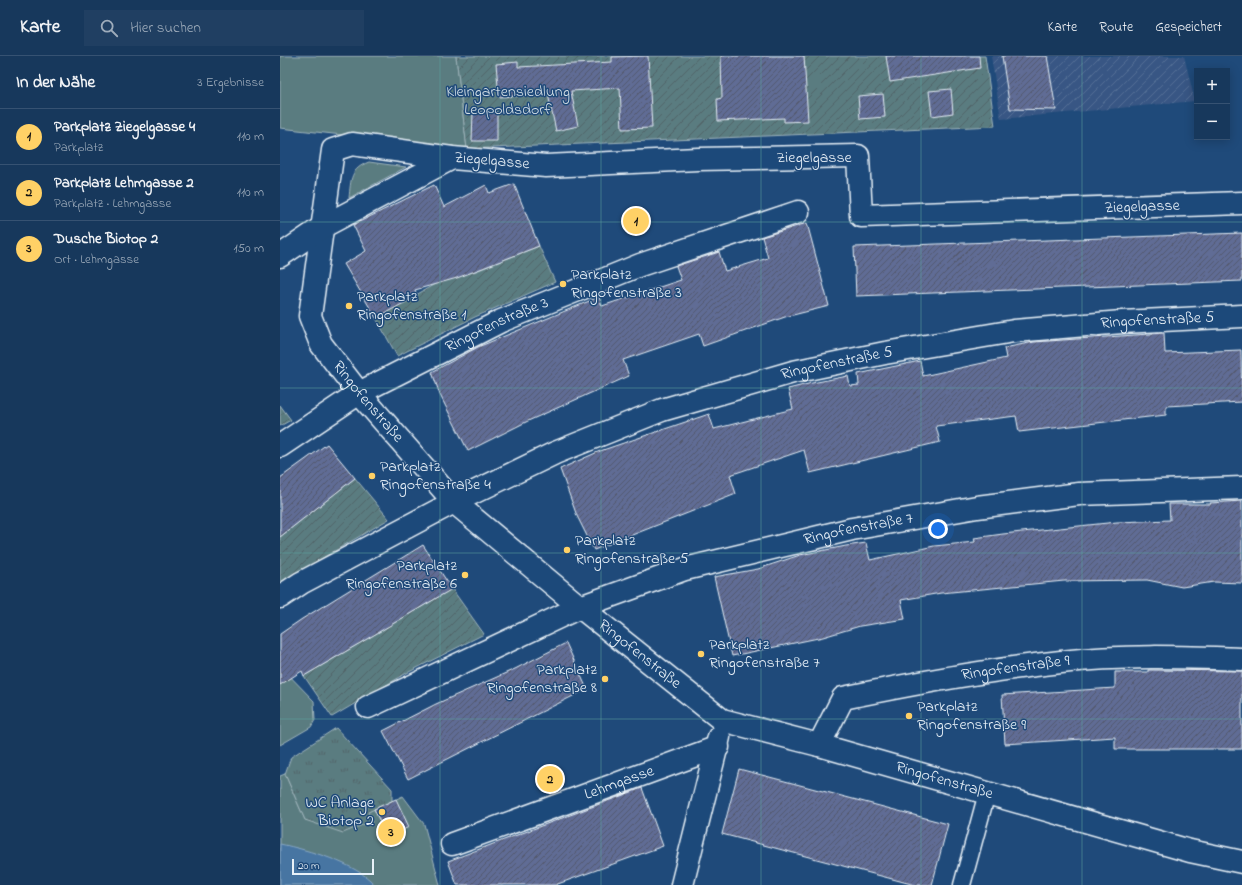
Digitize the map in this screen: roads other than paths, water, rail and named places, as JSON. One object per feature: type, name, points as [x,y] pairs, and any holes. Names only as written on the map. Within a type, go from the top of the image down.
[{"type":"street","name":"Ziegelgasse","points":[[334,150],[352,144],[452,158],[546,166],[698,159],[858,156],[862,216],[1242,203]]},
{"type":"street","name":"Ringofenstraße","points":[[334,150],[310,316],[321,344],[454,502],[580,607],[722,720],[819,745],[1190,851],[1242,862]]},
{"type":"street","points":[[280,256],[324,226],[452,158]]},
{"type":"street","name":"Ringofenstraße 3","points":[[280,446],[360,392],[501,321],[640,265],[798,212]]},
{"type":"street","name":"Ringofenstraße 5","points":[[280,597],[301,583],[454,502],[555,453],[662,410],[793,372],[885,353],[1014,331],[1122,322],[1242,316]]},
{"type":"street","name":"Ringofenstraße 7","points":[[368,707],[580,607],[685,569],[852,529],[977,507],[1079,494],[1242,488]]},
{"type":"street","name":"Ringofenstraße 9","points":[[819,745],[843,698],[944,677],[1069,661],[1161,656],[1242,659]]},
{"type":"street","points":[[682,885],[718,747],[722,720]]},
{"type":"street","name":"Lehmgasse","points":[[452,844],[718,747]]},
{"type":"lane","points":[[962,885],[987,793]]},
{"type":"place","name":"Parkplatz Ziegelgasse 4","points":[[636,221]]},
{"type":"place","name":"Parkplatz Ringofenstraße 3","points":[[563,284]]},
{"type":"place","name":"Parkplatz Ringofenstraße 1","points":[[349,306]]},
{"type":"place","name":"Parkplatz Ringofenstraße 4","points":[[372,476]]},
{"type":"place","name":"Parkplatz Ringofenstraße 5","points":[[567,550]]},
{"type":"place","name":"Parkplatz Ringofenstraße 6","points":[[465,575]]},
{"type":"place","name":"Parkplatz Ringofenstraße 7","points":[[701,654]]},
{"type":"place","name":"Parkplatz Ringofenstraße 8","points":[[605,679]]},
{"type":"place","name":"Parkplatz Ringofenstraße 9","points":[[909,716]]},
{"type":"place","name":"Parkplatz Lehmgasse 2","points":[[550,779]]},
{"type":"place","name":"WC Anlage Biotop 2","points":[[382,812]]},
{"type":"place","name":"Dusche Biotop 2","points":[[391,832]]},
{"type":"park label","name":"Kleingartensiedlung Leopoldsdorf","points":[[508,101]]}]
